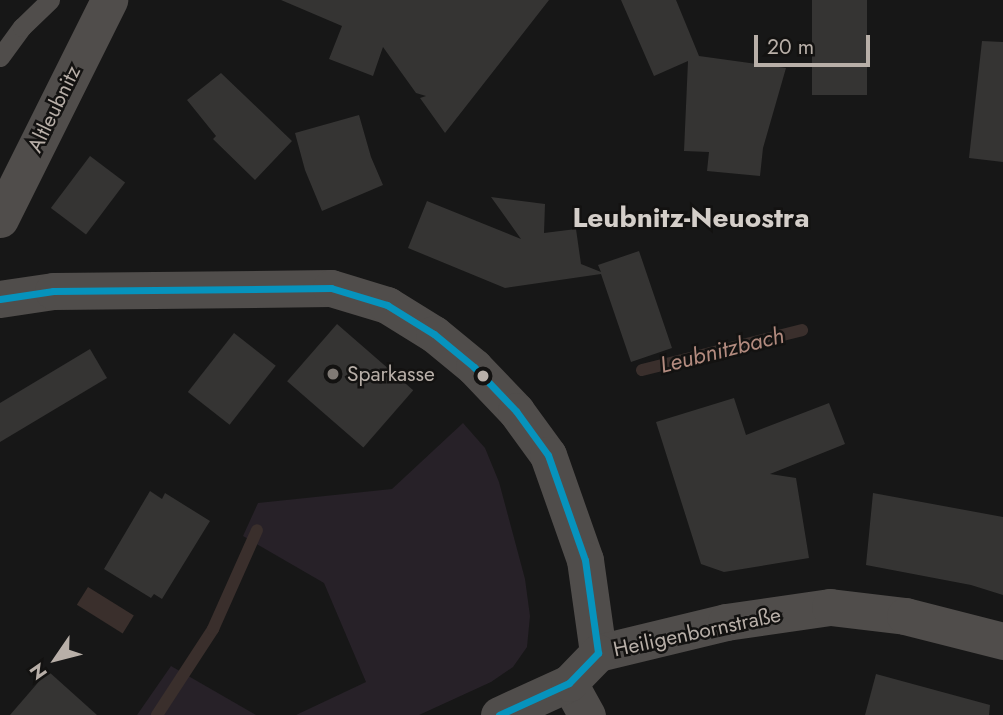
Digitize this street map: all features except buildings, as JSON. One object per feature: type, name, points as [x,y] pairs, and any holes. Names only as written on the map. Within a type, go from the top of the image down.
[{"type":"street","name":"Altleubnitz","points":[[0,219],[109,0]]},
{"type":"street","points":[[0,299],[53,291],[331,288],[387,305],[434,334],[474,367],[516,411],[548,454],[585,560],[598,653],[569,683],[499,715]]},
{"type":"street","name":"Heiligenbornstraße","points":[[598,653],[726,622],[830,607],[905,616],[1003,641]]},
{"type":"street","points":[[569,683],[587,715]]},
{"type":"lane","points":[[0,57],[22,27],[50,0]]},
{"type":"lane","points":[[0,31],[22,27]]},
{"type":"shaded area","points":[[463,423],[485,448],[499,482],[525,579],[530,616],[527,647],[513,667],[491,682],[419,715],[296,715],[366,682],[324,583],[243,536],[258,503],[392,489]]},
{"type":"shaded area","points":[[88,587],[134,616],[123,633],[77,605]]},
{"type":"shaded area","points":[[171,666],[256,715],[137,715]]},
{"type":"waterway","name":"Leubnitzbach","points":[[642,370],[802,330]]},
{"type":"waterway","name":"Leubnitzbach","points":[[157,715],[213,629],[257,530]]},
{"type":"transit line","points":[[0,299],[53,291],[331,288],[387,305],[434,334],[474,367],[516,411],[548,455],[585,560],[598,653]]},
{"type":"transit line","points":[[499,715],[569,683],[598,653]]},
{"type":"place","name":"Sparkasse","points":[[333,374]]},
{"type":"district","name":"Leubnitz-Neuostra","points":[[691,218]]}]
